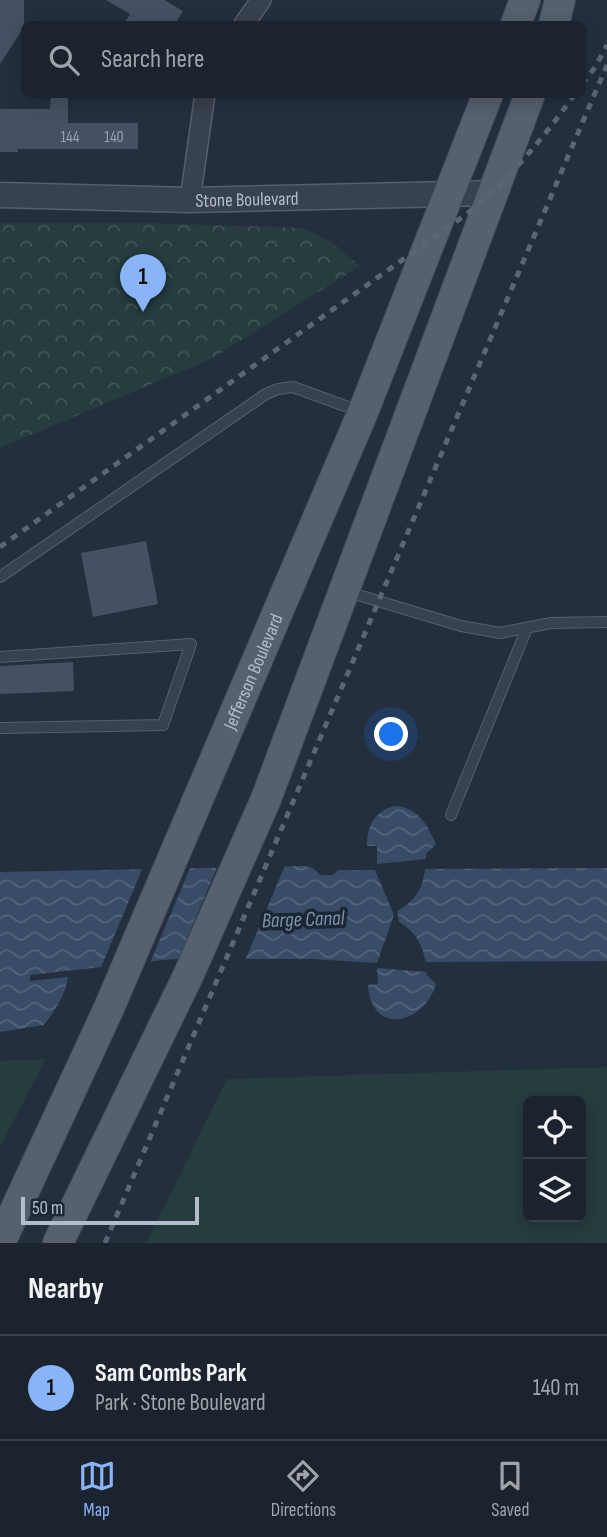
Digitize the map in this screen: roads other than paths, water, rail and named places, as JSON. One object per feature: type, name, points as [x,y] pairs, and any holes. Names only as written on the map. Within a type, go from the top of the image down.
[{"type":"main road","points":[[517,21],[525,0]]},
{"type":"main road","points":[[555,21],[560,0]]},
{"type":"main road","name":"Jefferson Boulevard","points":[[0,1243],[109,1008],[363,412],[486,98]]},
{"type":"main road","points":[[58,1243],[188,976],[266,799],[528,98]]},
{"type":"street","points":[[246,21],[261,0]]},
{"type":"street","points":[[190,200],[204,98]]},
{"type":"street","name":"Stone Boulevard","points":[[0,195],[190,200],[492,193]]},
{"type":"lane","points":[[0,577],[266,394],[293,387],[363,412]]},
{"type":"lane","points":[[344,590],[461,626],[500,633],[551,623],[607,622]]},
{"type":"lane","points":[[451,815],[527,628]]},
{"type":"lane","points":[[0,657],[191,644],[163,725],[0,728]]},
{"type":"water","points":[[394,806],[415,813],[429,830],[436,844],[426,854],[426,859],[377,864],[377,846],[367,846],[368,832],[381,812]]},
{"type":"water","name":"Barge Canal","points":[[304,866],[313,868],[320,875],[333,875],[338,870],[375,870],[394,915],[377,963],[312,959],[173,959],[30,975],[30,981],[68,977],[59,1002],[44,1025],[0,1032],[0,872]]},
{"type":"water","points":[[607,868],[607,961],[426,962],[417,939],[399,922],[397,911],[417,894],[425,869]]},
{"type":"water","points":[[377,968],[426,972],[436,984],[421,1009],[399,1019],[388,1018],[378,1012],[371,1001],[368,985],[378,984]]},
{"type":"railway","points":[[586,79],[607,45]]},
{"type":"railway","points":[[105,1243],[607,65]]},
{"type":"railway","points":[[0,547],[468,213],[525,157],[572,98]]},
{"type":"place","name":"Sam Combs Park","points":[[143,312]]}]
